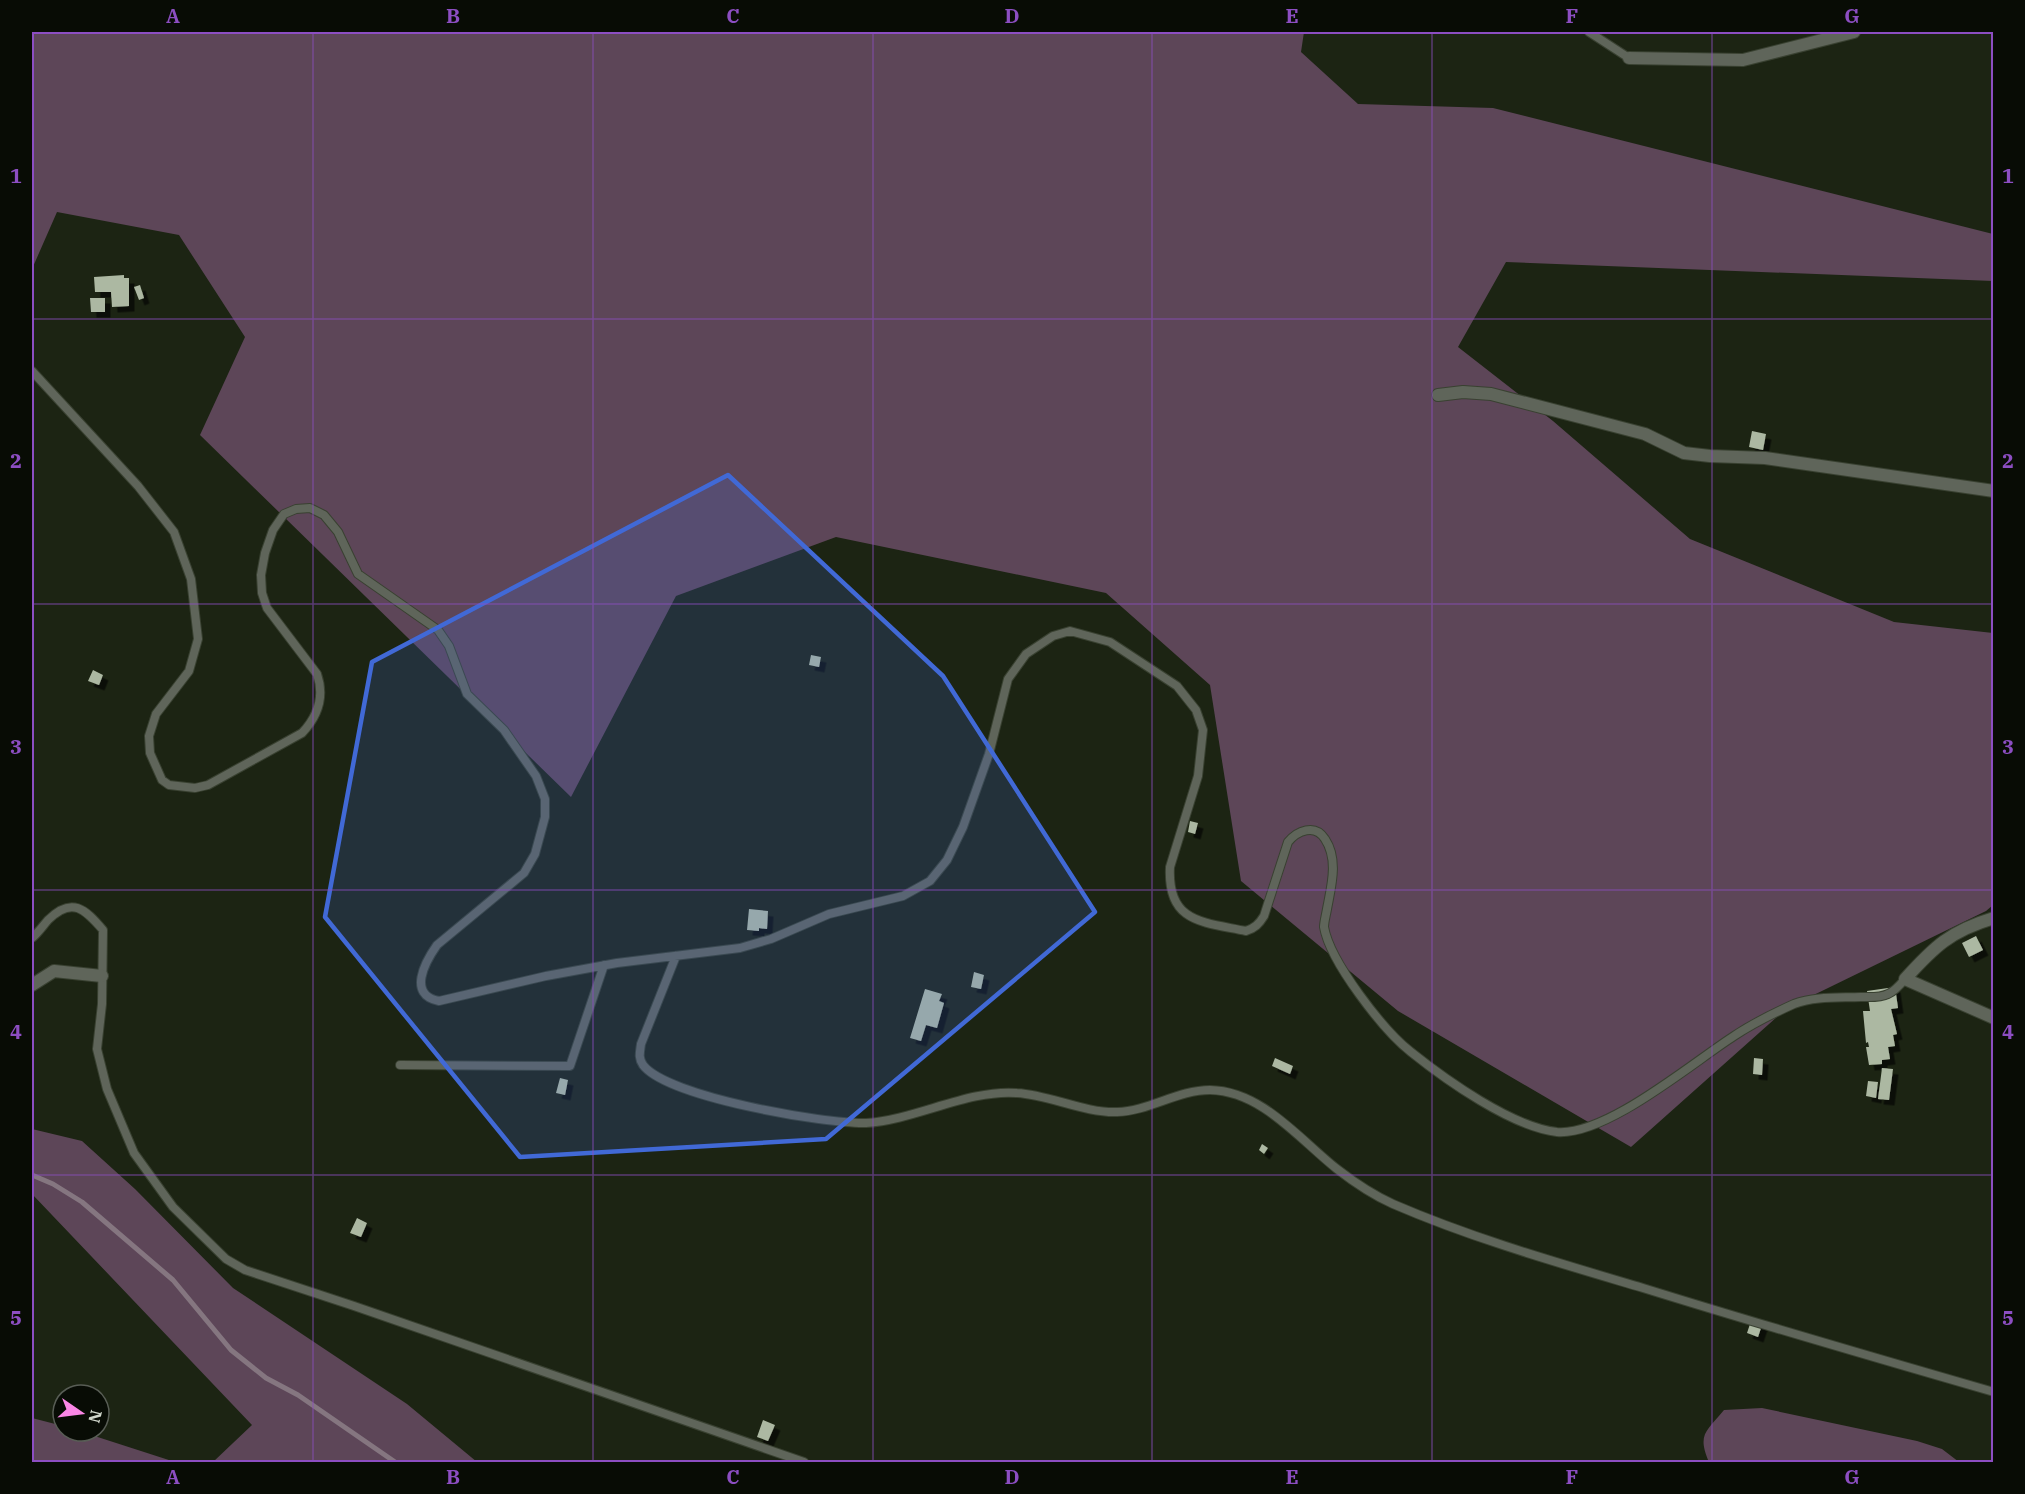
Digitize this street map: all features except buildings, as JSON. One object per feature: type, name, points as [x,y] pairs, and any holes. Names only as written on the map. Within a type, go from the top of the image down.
[{"type":"street","points":[[1629,58],[1743,60],[1854,32]]},
{"type":"street","points":[[1438,395],[1463,392],[1491,394],[1645,434],[1684,453],[1765,458],[1994,491]]},
{"type":"street","points":[[1994,918],[1951,934],[1932,949],[1905,979],[1994,1018]]},
{"type":"street","points":[[32,985],[54,971],[102,976]]},
{"type":"lane","points":[[1589,32],[1629,58]]},
{"type":"lane","points":[[32,371],[138,486],[174,532],[191,579],[198,639],[195,653],[189,671],[156,714],[149,736],[150,753],[162,780],[169,785],[181,788],[195,788],[208,784],[302,733],[317,712],[321,686],[317,674],[267,608],[261,584],[265,553],[273,530],[284,514],[296,509],[310,508],[324,514],[338,532],[358,574],[438,630],[449,646],[467,694],[504,730],[536,776],[545,799],[545,817],[535,854],[524,873],[437,945],[427,959],[422,975],[421,988],[429,999],[439,1001],[604,965],[740,948],[771,939],[829,914],[903,896],[930,881],[947,860],[963,827],[989,754],[1008,679],[1026,654],[1053,636],[1070,631],[1110,642],[1177,686],[1196,710],[1203,730],[1198,776],[1170,867],[1169,882],[1182,912],[1194,920],[1246,931],[1253,929],[1264,916],[1288,842],[1294,834],[1305,830],[1317,831],[1325,839],[1332,858],[1334,879],[1324,926],[1334,955],[1365,1003],[1408,1050],[1452,1084],[1535,1127],[1558,1132],[1582,1130],[1615,1117],[1736,1035],[1792,1005],[1820,998],[1887,995],[1905,979]]},
{"type":"lane","points":[[32,938],[61,910],[73,906],[84,909],[103,930],[97,1049],[107,1089],[134,1153],[172,1207],[226,1259],[244,1270],[804,1462]]},
{"type":"lane","points":[[676,956],[641,1044],[639,1056],[641,1063],[648,1070],[679,1087],[733,1104],[824,1119],[866,1123],[897,1118],[996,1094],[1017,1093],[1115,1112],[1137,1109],[1193,1092],[1209,1090],[1246,1097],[1274,1115],[1360,1186],[1389,1202],[1448,1226],[1534,1255],[1799,1336],[1994,1392]]},
{"type":"lane","points":[[400,1065],[570,1066],[604,965]]},
{"type":"highlighted area","points":[[728,475],[943,676],[1095,912],[826,1139],[520,1157],[325,917],[372,662]]},
{"type":"shaded area","points":[[32,32],[1304,32],[1301,52],[1358,104],[1493,108],[1993,234],[1993,281],[1506,262],[1458,347],[1553,421],[1690,539],[1894,622],[1993,633],[1993,905],[1986,911],[1787,1008],[1631,1147],[1398,1011],[1241,881],[1210,685],[1106,593],[836,537],[676,596],[571,797],[200,435],[245,337],[179,235],[57,212],[32,269]]},
{"type":"shaded area","points":[[32,1129],[82,1141],[135,1189],[233,1288],[407,1404],[477,1462],[213,1462],[252,1425],[32,1194]]},
{"type":"shaded area","points":[[1762,1408],[1917,1441],[1942,1449],[1959,1462],[1709,1462],[1705,1453],[1705,1434],[1724,1410]]},
{"type":"shaded area","points":[[32,1418],[51,1423],[51,1443],[111,1441],[175,1462],[32,1462]]},
{"type":"waterway","points":[[32,1175],[53,1184],[82,1202],[173,1280],[231,1350],[266,1378],[298,1395],[395,1462]]}]
